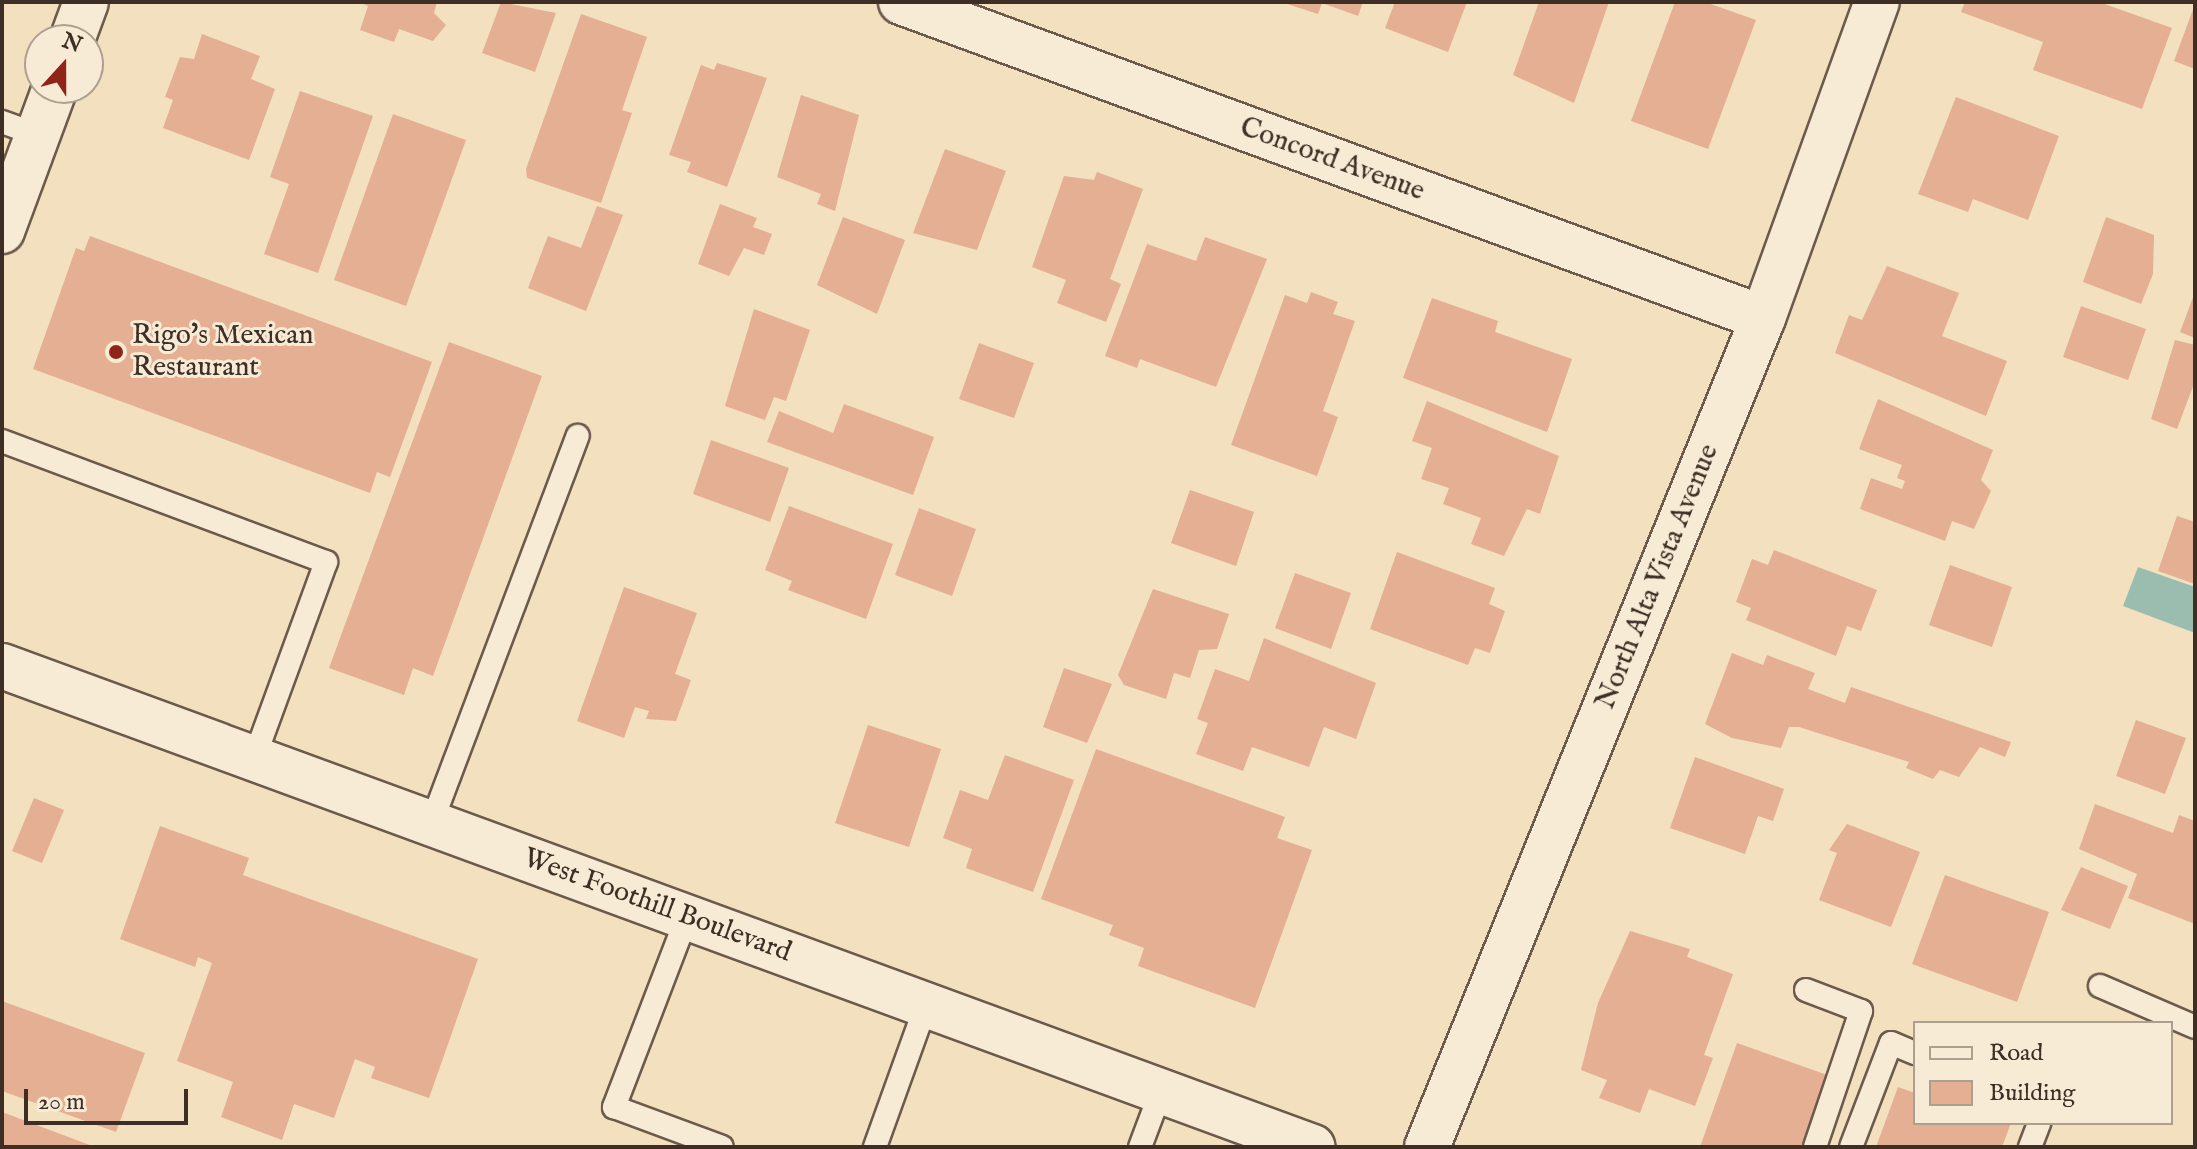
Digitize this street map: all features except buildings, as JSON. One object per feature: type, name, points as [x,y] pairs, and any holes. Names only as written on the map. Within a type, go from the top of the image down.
[{"type":"street","points":[[78,24],[86,2]]},
{"type":"street","name":"Concord Avenue","points":[[901,2],[1763,318]]},
{"type":"street","name":"North Alta Vista Avenue","points":[[1427,1147],[1763,318],[1877,2]]},
{"type":"street","points":[[2,231],[20,129],[41,104]]},
{"type":"street","name":"West Foothill Boulevard","points":[[2,666],[1313,1147]]},
{"type":"lane","points":[[431,824],[578,436]]},
{"type":"lane","points":[[2,441],[326,562],[254,759]]},
{"type":"lane","points":[[687,917],[614,1107],[722,1147]]},
{"type":"lane","points":[[2100,986],[2195,1027]]},
{"type":"lane","points":[[1806,990],[1861,1011],[1815,1147]]},
{"type":"lane","points":[[875,1147],[926,1005]]},
{"type":"lane","points":[[1851,1147],[1891,1043],[1913,1052]]},
{"type":"lane","points":[[1140,1147],[1161,1091]]},
{"type":"lane","points":[[2030,1147],[2038,1125]]},
{"type":"shaded area","points":[[2138,567],[2195,587],[2195,633],[2123,606]]},
{"type":"place","name":"Rigo's Mexican Restaurant","points":[[116,352]]}]
